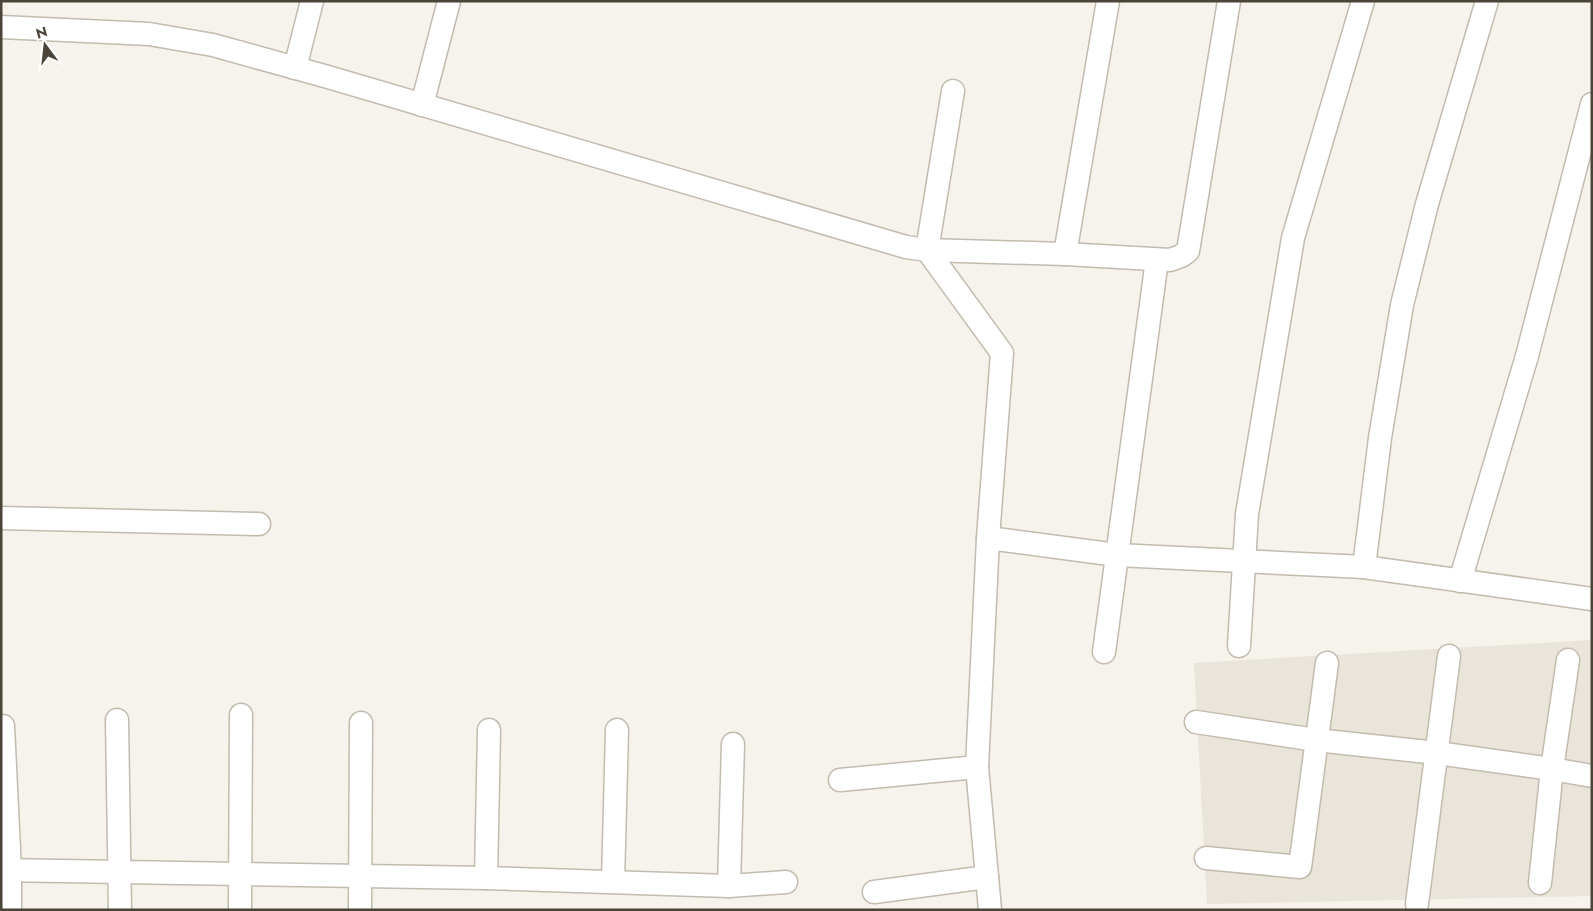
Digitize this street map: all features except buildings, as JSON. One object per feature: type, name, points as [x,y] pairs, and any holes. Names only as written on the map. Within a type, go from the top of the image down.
[{"type":"street","points":[[294,68],[312,1]]},
{"type":"street","points":[[422,105],[449,1]]},
{"type":"street","points":[[1065,254],[1108,1]]},
{"type":"street","points":[[1,26],[149,34],[213,45],[906,247],[927,250],[1065,254],[1170,260],[1188,251],[1229,1]]},
{"type":"street","points":[[1239,646],[1247,514],[1293,238],[1363,1]]},
{"type":"street","points":[[1364,567],[1380,438],[1402,305],[1427,204],[1487,1]]},
{"type":"street","points":[[953,91],[927,250],[1002,353],[988,538],[977,767],[990,910]]},
{"type":"street","points":[[1460,581],[1527,356],[1592,104]]},
{"type":"street","points":[[1104,652],[1157,260]]},
{"type":"street","points":[[1,518],[259,524]]},
{"type":"street","points":[[988,538],[1117,555],[1364,567],[1592,600]]},
{"type":"street","points":[[1417,904],[1449,656]]},
{"type":"street","points":[[1540,883],[1552,769],[1568,660]]},
{"type":"street","points":[[1206,858],[1300,867],[1327,663]]},
{"type":"street","points":[[240,910],[241,715]]},
{"type":"street","points":[[117,720],[120,910]]},
{"type":"street","points":[[1196,722],[1316,740],[1437,753],[1592,776]]},
{"type":"street","points":[[360,910],[361,723]]},
{"type":"street","points":[[3,726],[6,870],[10,910]]},
{"type":"street","points":[[486,878],[489,730]]},
{"type":"street","points":[[613,882],[616,730]]},
{"type":"street","points":[[730,886],[733,744]]},
{"type":"street","points":[[840,780],[977,767]]},
{"type":"street","points":[[6,870],[486,878],[730,886],[786,882]]},
{"type":"street","points":[[874,892],[987,877]]},
{"type":"shaded area","points":[[1592,640],[1592,896],[1207,904],[1194,663]]}]
